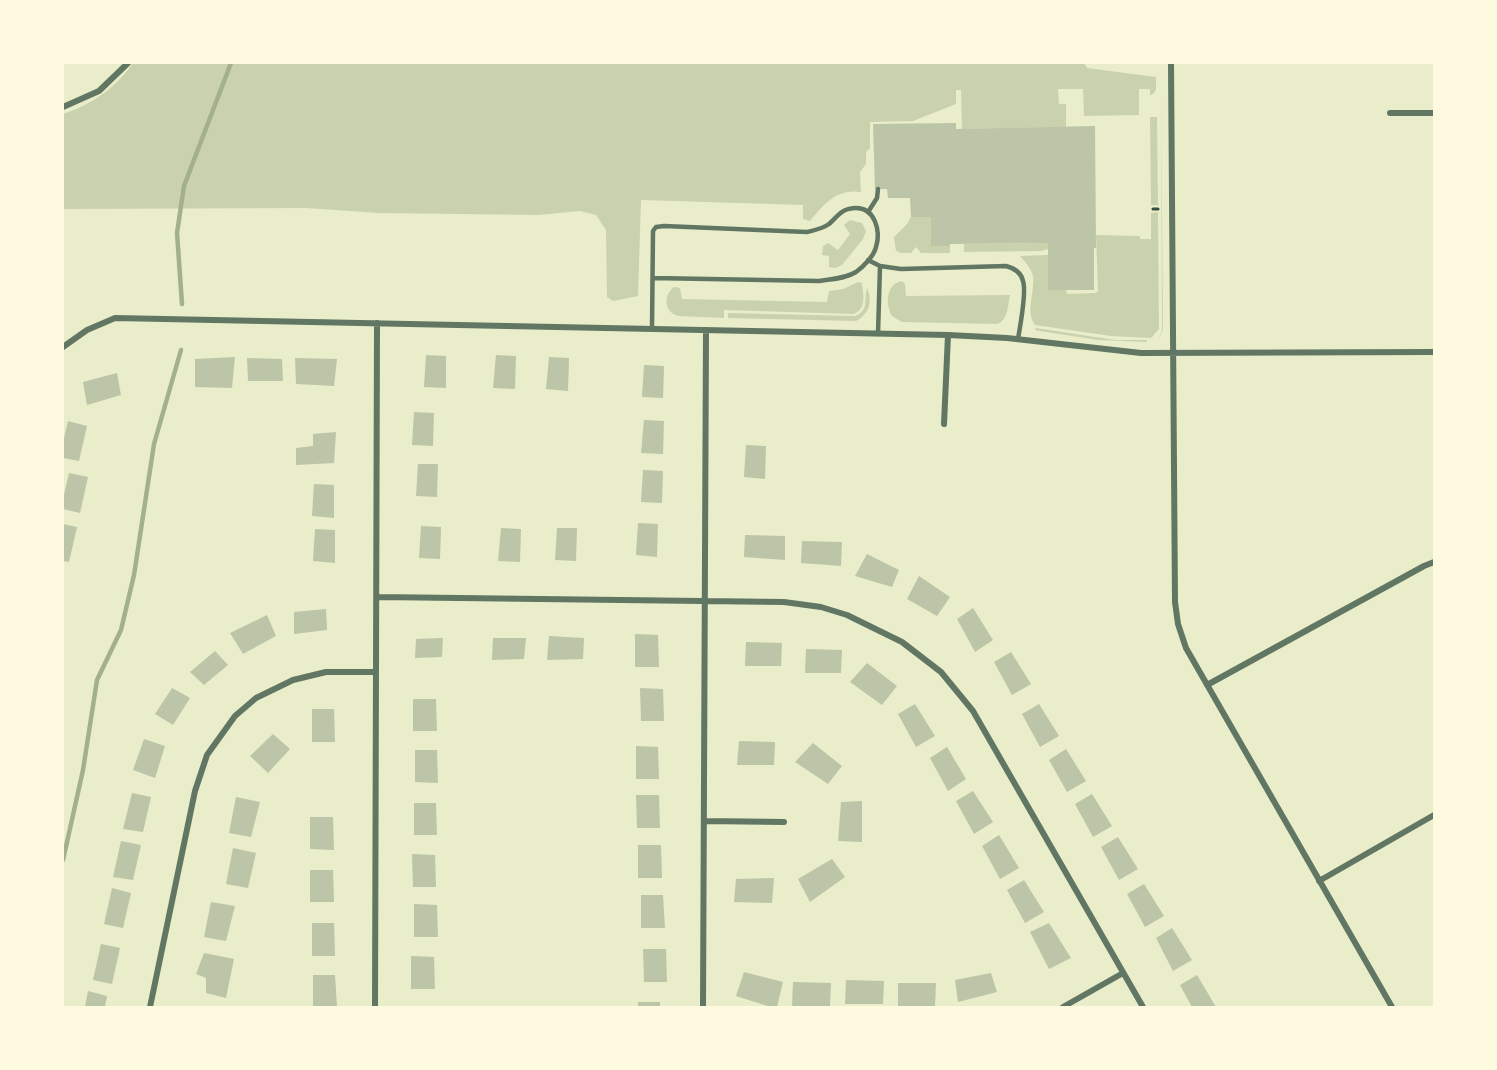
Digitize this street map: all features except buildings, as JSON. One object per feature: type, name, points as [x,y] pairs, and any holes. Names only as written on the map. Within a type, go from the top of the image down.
[{"type":"street","points":[[63,107],[99,91],[128,63]]},
{"type":"street","points":[[1171,63],[1175,602],[1178,624],[1186,648],[1392,1007]]},
{"type":"street","points":[[1390,113],[1434,113]]},
{"type":"street","points":[[63,346],[87,330],[115,318],[948,335],[1018,339],[1141,352],[1434,352]]},
{"type":"street","points":[[375,1007],[377,323]]},
{"type":"street","points":[[703,1007],[706,330]]},
{"type":"street","points":[[944,424],[948,335]]},
{"type":"street","points":[[1207,685],[1434,562]]},
{"type":"street","points":[[377,597],[784,602],[821,607],[863,622],[902,642],[941,672],[973,711],[1143,1007]]},
{"type":"street","points":[[150,1007],[195,791],[207,755],[235,716],[256,698],[293,680],[326,672],[375,672]]},
{"type":"street","points":[[1319,881],[1434,815]]},
{"type":"street","points":[[705,821],[784,822]]},
{"type":"street","points":[[1063,1007],[1123,973]]},
{"type":"lane","points":[[868,212],[877,198],[878,189]]},
{"type":"lane","points":[[652,328],[653,231],[656,227],[807,232],[830,223],[839,212],[859,207],[868,212],[876,223],[878,237],[876,249],[856,272],[845,276],[819,281],[653,278]]},
{"type":"lane","points":[[868,260],[880,266],[901,269],[1006,266],[1014,268],[1020,274],[1024,287],[1018,339]]},
{"type":"lane","points":[[878,334],[880,266]]},
{"type":"path","points":[[1153,209],[1158,209]]},
{"type":"green space","points":[[133,63],[1084,63],[1087,68],[1156,77],[1156,90],[1150,95],[1150,89],[1139,89],[1139,115],[1084,116],[1083,89],[1058,89],[1059,104],[1066,104],[1066,127],[962,129],[961,90],[956,90],[956,104],[913,121],[870,122],[870,148],[866,152],[866,164],[860,172],[861,192],[852,191],[838,195],[826,203],[810,221],[803,219],[803,205],[641,200],[638,296],[613,301],[607,297],[606,230],[596,215],[580,211],[539,215],[379,213],[306,208],[63,209],[63,114],[83,106],[111,88]]},
{"type":"green space","points":[[1161,94],[1163,330],[1158,340],[1162,330]]},
{"type":"green space","points":[[1150,117],[1157,117],[1158,205],[1151,205]]},
{"type":"green space","points":[[1158,212],[1159,329],[1151,338],[1111,336],[1035,325],[1030,308],[1033,276],[1020,256],[1048,255],[1049,290],[1066,290],[1067,294],[1096,293],[1098,291],[1096,235],[1140,236],[1140,239],[1151,239],[1151,213]]},
{"type":"green space","points":[[911,217],[931,217],[931,246],[950,246],[950,253],[921,253],[916,247],[911,253],[896,251],[894,237]]},
{"type":"green space","points":[[850,220],[862,223],[866,231],[863,239],[842,265],[835,268],[829,267],[829,256],[822,255],[823,246],[828,243],[838,250],[850,234],[844,225]]},
{"type":"green space","points":[[1048,243],[1048,249],[1041,251],[964,252],[964,244]]},
{"type":"green space","points":[[902,281],[905,284],[906,296],[1010,295],[1007,312],[1003,320],[997,324],[902,322],[892,316],[888,306],[888,295],[893,286]]},
{"type":"green space","points":[[858,282],[862,283],[863,305],[854,314],[724,310],[724,318],[678,316],[670,311],[667,303],[668,294],[674,287],[680,288],[682,299],[827,302],[829,291],[843,289]]},
{"type":"green space","points":[[867,288],[870,298],[869,307],[856,321],[728,318],[728,313],[855,316],[864,308]]},
{"type":"green space","points":[[1036,328],[1115,340],[1147,340],[1147,342],[1098,340],[1035,330]]},
{"type":"waterway","points":[[182,304],[177,233],[184,186],[231,63]]},
{"type":"waterway","points":[[63,860],[83,770],[97,680],[121,630],[134,575],[154,444],[181,350]]}]
